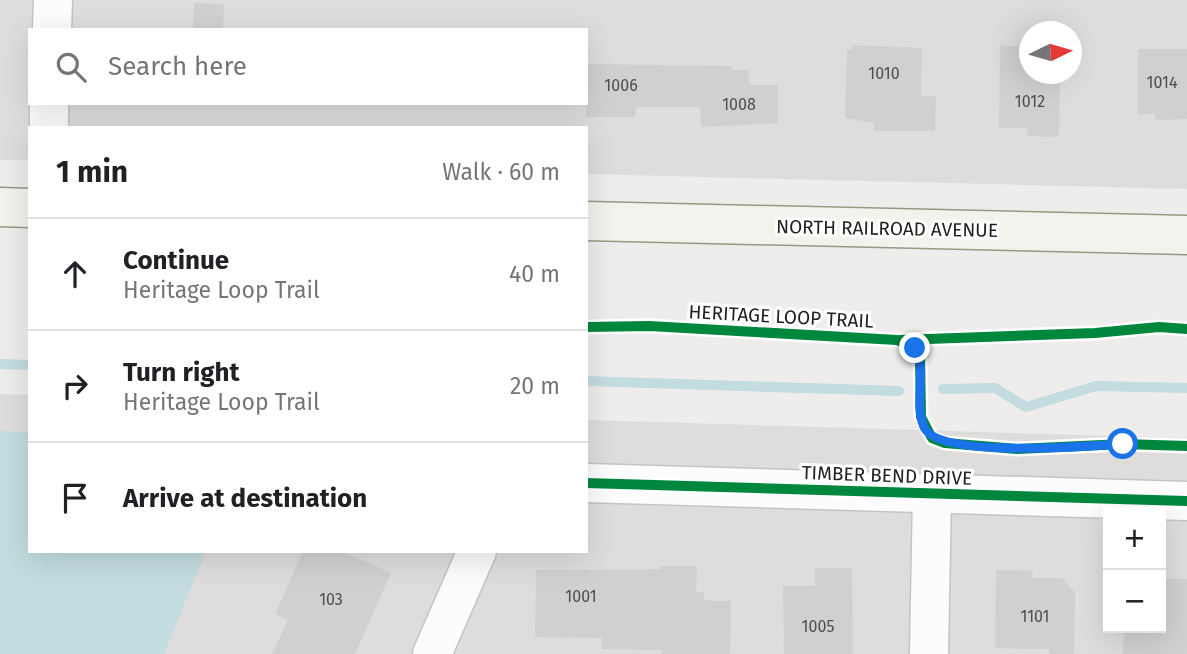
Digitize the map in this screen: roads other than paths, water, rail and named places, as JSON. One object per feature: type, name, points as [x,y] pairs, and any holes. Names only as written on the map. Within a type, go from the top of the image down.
[{"type":"street","points":[[52,0],[52,28]]},
{"type":"street","points":[[49,126],[50,105]]},
{"type":"street","points":[[0,207],[28,208]]},
{"type":"street","name":"NORTH RAILROAD AVENUE","points":[[588,221],[1187,235]]},
{"type":"street","name":"TIMBER BEND DRIVE","points":[[588,483],[1187,501]]},
{"type":"street","points":[[929,654],[932,494]]},
{"type":"street","points":[[432,654],[476,553]]},
{"type":"water","points":[[0,431],[28,432],[28,553],[205,553],[164,654],[0,654]]},
{"type":"waterway","points":[[0,364],[28,365]]},
{"type":"waterway","points":[[588,381],[899,391]]},
{"type":"waterway","points":[[943,389],[995,388],[1026,407],[1096,386],[1187,388]]}]
